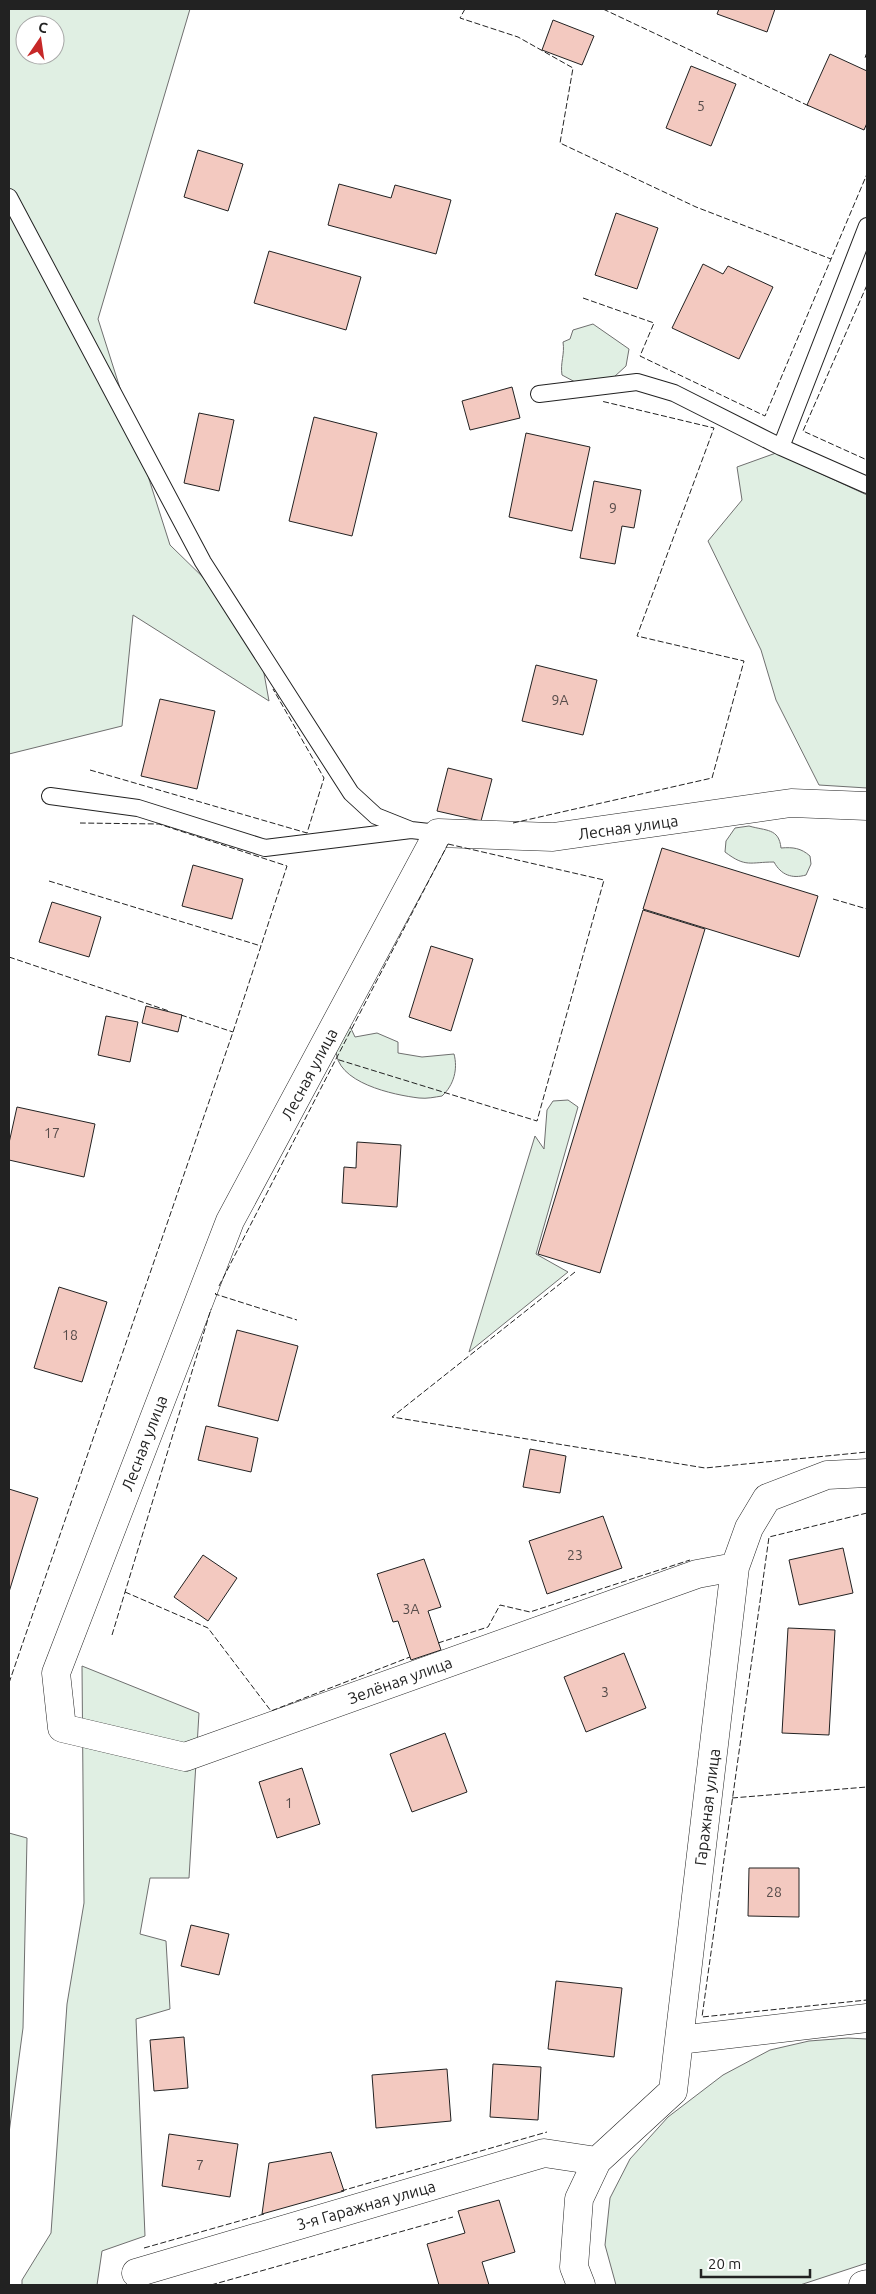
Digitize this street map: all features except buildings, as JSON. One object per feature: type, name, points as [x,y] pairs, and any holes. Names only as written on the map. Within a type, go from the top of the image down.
[{"type":"street","name":"Лесная улица","points":[[62,1728],[56,1674],[230,1221],[438,833],[553,837],[791,803],[867,806]]},
{"type":"street","name":"Гаражная улица","points":[[679,2040],[735,1568],[750,1528],[766,1498],[827,1475],[867,1473]]},
{"type":"street","name":"Зелёная улица","points":[[62,1728],[185,1757],[697,1574],[735,1568]]},
{"type":"street","points":[[581,2285],[574,2267],[579,2200],[597,2161],[673,2091],[679,2040],[867,2018]]},
{"type":"street","name":"3-я Гаражная улица","points":[[136,2273],[544,2153],[597,2161]]},
{"type":"street","points":[[863,2285],[867,2284]]},
{"type":"lane","points":[[9,197],[203,562],[351,793],[376,816],[411,830]]},
{"type":"lane","points":[[781,447],[867,226]]},
{"type":"lane","points":[[540,394],[637,382],[674,393],[781,447],[867,486]]},
{"type":"lane","points":[[50,796],[138,808],[265,848],[411,830],[438,833]]},
{"type":"green space","points":[[9,9],[190,9],[98,319],[170,545],[256,629],[269,701],[133,615],[122,726],[9,754]]},
{"type":"green space","points":[[593,324],[629,349],[626,366],[614,377],[577,383],[562,375],[563,342],[570,339],[573,330]]},
{"type":"green space","points":[[776,453],[867,495],[867,788],[819,785],[776,700],[761,650],[708,541],[742,500],[737,467]]},
{"type":"green space","points":[[749,826],[771,831],[778,837],[781,848],[797,849],[810,856],[811,864],[806,875],[787,875],[774,862],[743,862],[725,852],[726,841],[735,828]]},
{"type":"green space","points":[[347,1020],[355,1037],[377,1033],[398,1042],[398,1053],[422,1057],[454,1054],[455,1071],[450,1087],[442,1096],[419,1098],[381,1090],[355,1079],[345,1071],[338,1061],[336,1049]]},
{"type":"green space","points":[[568,1100],[578,1107],[536,1254],[568,1272],[469,1352],[535,1136],[544,1149],[547,1110],[553,1101]]},
{"type":"green space","points":[[82,1666],[199,1713],[189,1878],[150,1878],[140,1934],[166,1941],[170,2009],[136,2019],[145,2236],[102,2251],[97,2285],[22,2285],[22,2280],[51,2233],[67,2004],[84,1903]]},
{"type":"green space","points":[[9,1833],[27,1838],[23,2028],[9,2133]]},
{"type":"green space","points":[[848,2038],[867,2039],[867,2263],[800,2285],[616,2285],[605,2245],[610,2198],[630,2159],[668,2117],[723,2075],[770,2050],[809,2041]]},
{"type":"fence","points":[[465,9],[460,18],[518,37],[573,68],[560,143],[696,207],[831,259],[867,174]]},
{"type":"fence","points":[[603,9],[809,106]]},
{"type":"fence","points":[[867,52],[865,58],[867,59]]},
{"type":"fence","points":[[583,298],[654,323],[640,356],[765,416],[831,259]]},
{"type":"fence","points":[[867,285],[803,431],[867,460]]},
{"type":"fence","points":[[513,823],[712,778],[744,661],[637,636],[714,428],[601,401]]},
{"type":"fence","points":[[90,770],[307,833],[324,778],[273,689]]},
{"type":"fence","points":[[9,1683],[233,1032],[287,866],[159,824],[80,823]]},
{"type":"fence","points":[[448,844],[604,880],[537,1121],[336,1059],[448,844]]},
{"type":"fence","points":[[49,881],[261,946]]},
{"type":"fence","points":[[833,899],[867,909]]},
{"type":"fence","points":[[9,957],[169,1011]]},
{"type":"fence","points":[[181,1015],[233,1032]]},
{"type":"fence","points":[[219,1286],[336,1059]]},
{"type":"fence","points":[[575,1272],[392,1417],[705,1468],[867,1452]]},
{"type":"fence","points":[[216,1293],[297,1320]]},
{"type":"fence","points":[[112,1635],[211,1309]]},
{"type":"fence","points":[[867,1513],[769,1537],[702,2017],[867,2000]]},
{"type":"fence","points":[[438,1643],[488,1627],[500,1605],[530,1612],[690,1560]]},
{"type":"fence","points":[[125,1592],[208,1628],[271,1711],[410,1657]]},
{"type":"fence","points":[[732,1798],[867,1787]]},
{"type":"fence","points":[[341,2191],[547,2132]]},
{"type":"fence","points":[[144,2248],[264,2214]]},
{"type":"fence","points":[[211,2285],[453,2217]]}]
